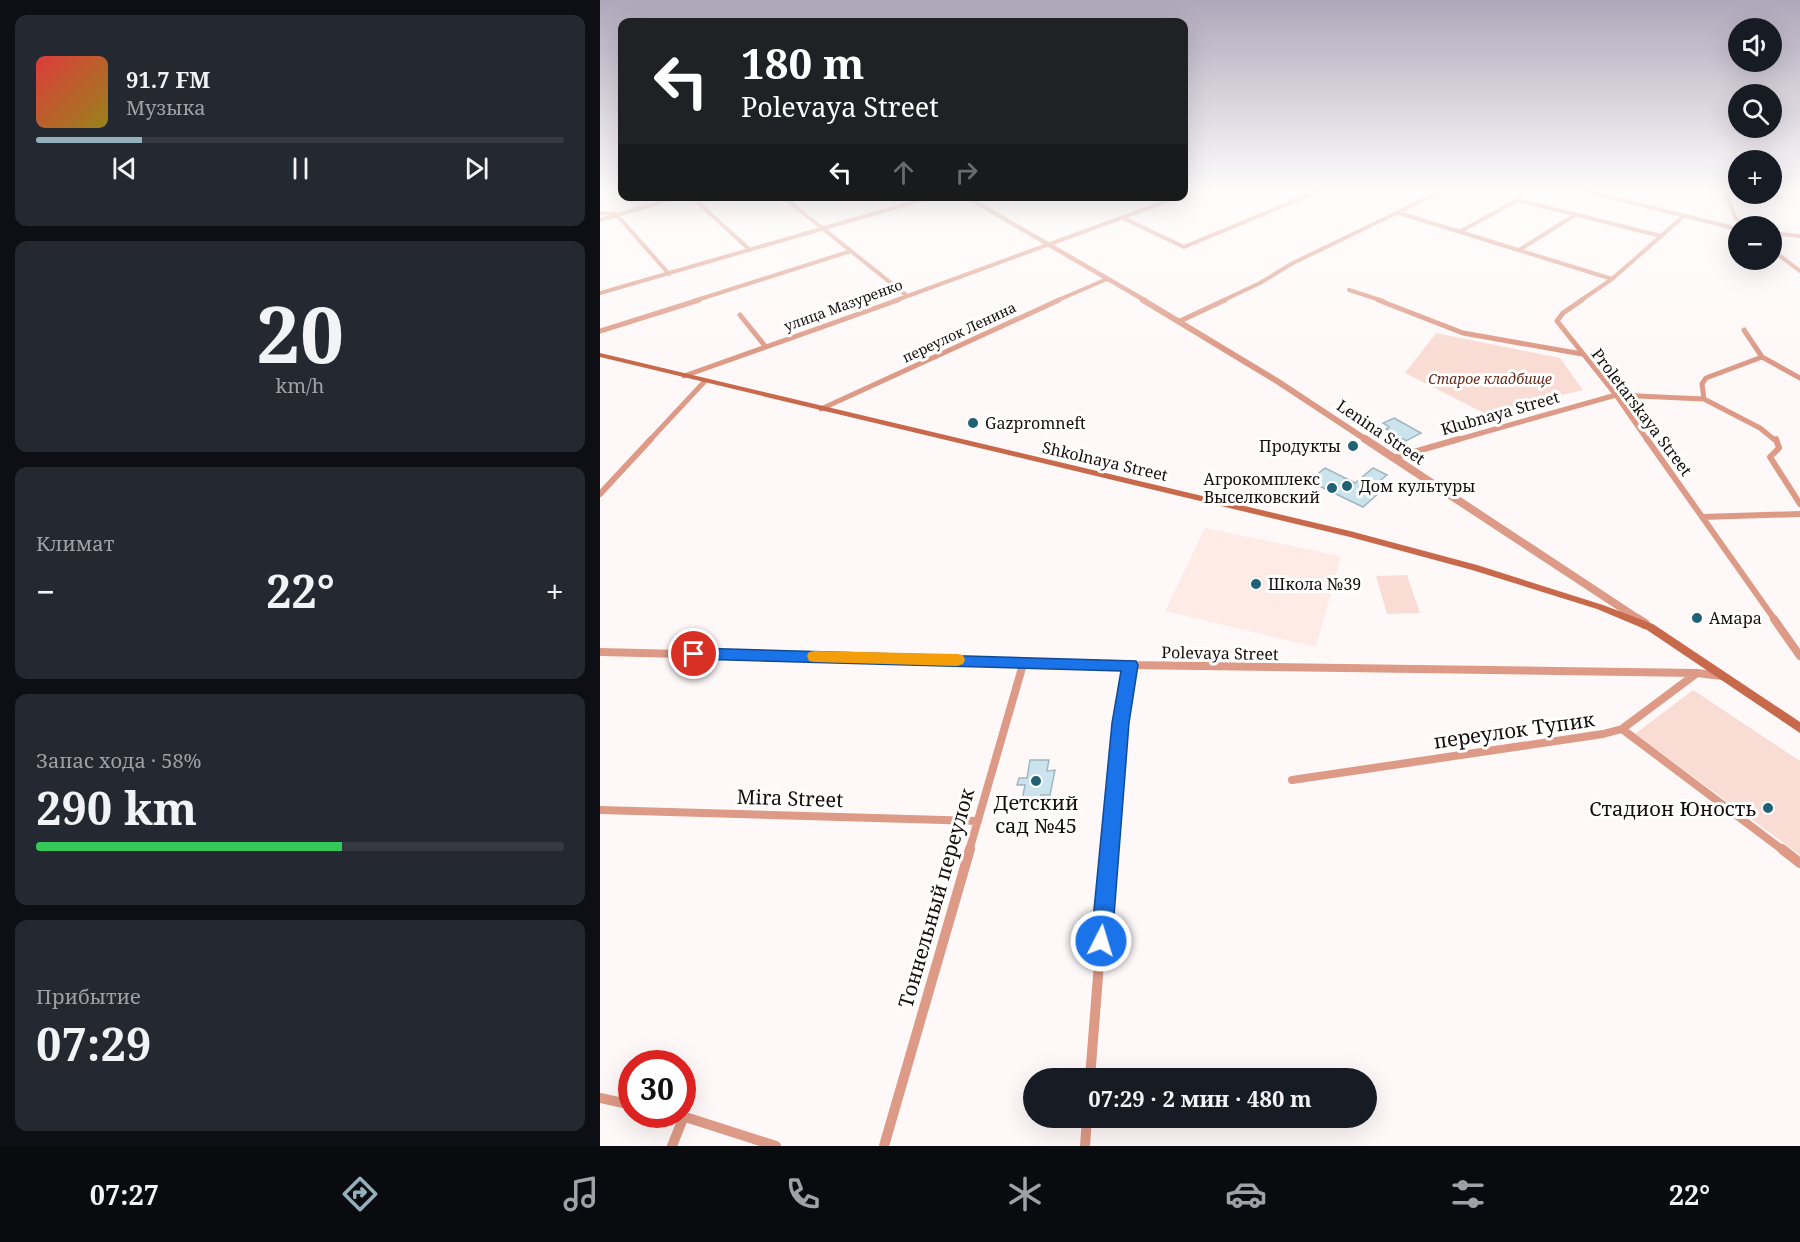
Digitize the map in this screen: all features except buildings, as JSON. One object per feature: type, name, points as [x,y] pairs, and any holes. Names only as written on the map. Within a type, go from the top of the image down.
[{"type":"main road","name":"Shkolnaya Street","points":[[600,355],[1350,534],[1474,567],[1600,607],[1650,627]]},
{"type":"main road","name":"Lenina Street","points":[[1650,627],[1800,728]]},
{"type":"street","points":[[643,244],[669,274]]},
{"type":"street","points":[[744,244],[750,250]]},
{"type":"street","points":[[600,293],[768,244]]},
{"type":"street","points":[[842,244],[906,295]]},
{"type":"street","name":"улица Мазуренко","points":[[684,376],[1052,244]]},
{"type":"street","points":[[1178,244],[1185,248],[1193,244]]},
{"type":"street","points":[[1180,321],[1260,283],[1293,263],[1332,244]]},
{"type":"street","points":[[1502,244],[1612,279]]},
{"type":"street","points":[[1519,250],[1528,244]]},
{"type":"street","name":"Proletarskaya Street","points":[[1651,244],[1612,279],[1563,313],[1557,321],[1616,395],[1800,656]]},
{"type":"street","name":"Lenina Street","points":[[1048,246],[1180,321],[1277,381],[1650,627]]},
{"type":"street","points":[[600,331],[851,251]]},
{"type":"street","points":[[1782,258],[1800,271]]},
{"type":"street","name":"переулок Ленина","points":[[821,409],[998,330],[1009,321],[1107,279]]},
{"type":"street","points":[[1349,290],[1386,302],[1463,333],[1582,354]]},
{"type":"street","points":[[740,315],[765,346]]},
{"type":"street","points":[[1744,330],[1762,357],[1800,378]]},
{"type":"street","points":[[1762,357],[1706,378],[1702,384],[1704,399],[1741,416],[1775,438],[1779,448],[1770,457],[1800,504]]},
{"type":"street","points":[[600,494],[705,381]]},
{"type":"street","name":"Klubnaya Street","points":[[1392,458],[1616,395],[1704,399]]},
{"type":"street","points":[[1702,517],[1800,514]]},
{"type":"street","points":[[1600,607],[1611,601]]},
{"type":"street","name":"Polevaya Street","points":[[600,652],[1130,665],[1697,673]]},
{"type":"street","name":"Тоннельный переулок","points":[[884,1146],[1024,661]]},
{"type":"street","points":[[1091,1068],[1116,770],[1130,665]]},
{"type":"street","points":[[1697,673],[1722,676]]},
{"type":"street","name":"переулок Тупик","points":[[1292,780],[1419,760],[1577,740],[1622,729],[1697,673]]},
{"type":"street","points":[[1622,729],[1800,863]]},
{"type":"street","name":"Mira Street","points":[[600,810],[978,821]]},
{"type":"street","points":[[600,1098],[618,1102]]},
{"type":"street","points":[[696,1120],[776,1146]]},
{"type":"street","points":[[672,1146],[677,1128]]},
{"type":"street","points":[[1085,1146],[1086,1128]]},
{"type":"shaded area","name":"Школа №39","points":[[1205,528],[1341,556],[1316,647],[1165,611]]},
{"type":"green space","name":"Старое кладбище","points":[[1436,333],[1560,358],[1583,390],[1486,414],[1405,373]]},
{"type":"green space","points":[[1407,575],[1420,613],[1387,614],[1376,576]]},
{"type":"green space","name":"Стадион Юность","points":[[1693,690],[1800,761],[1800,855],[1635,734]]},
{"type":"slow traffic","points":[[815,656],[957,660]]},
{"type":"place","name":"Gazpromneft","points":[[973,423]]},
{"type":"place","name":"Продукты","points":[[1353,446]]},
{"type":"place","name":"Дом культуры","points":[[1347,486]]},
{"type":"place","name":"Агрокомплекс Выселковский","points":[[1332,488]]},
{"type":"place","name":"Школа №39","points":[[1256,584]]},
{"type":"place","name":"Амара","points":[[1697,618]]},
{"type":"place","name":"Детский сад №45","points":[[1036,781]]},
{"type":"place","name":"Стадион Юность","points":[[1768,808]]},
{"type":"route","points":[[694,654],[1130,665],[1120,723],[1101,941]]}]
